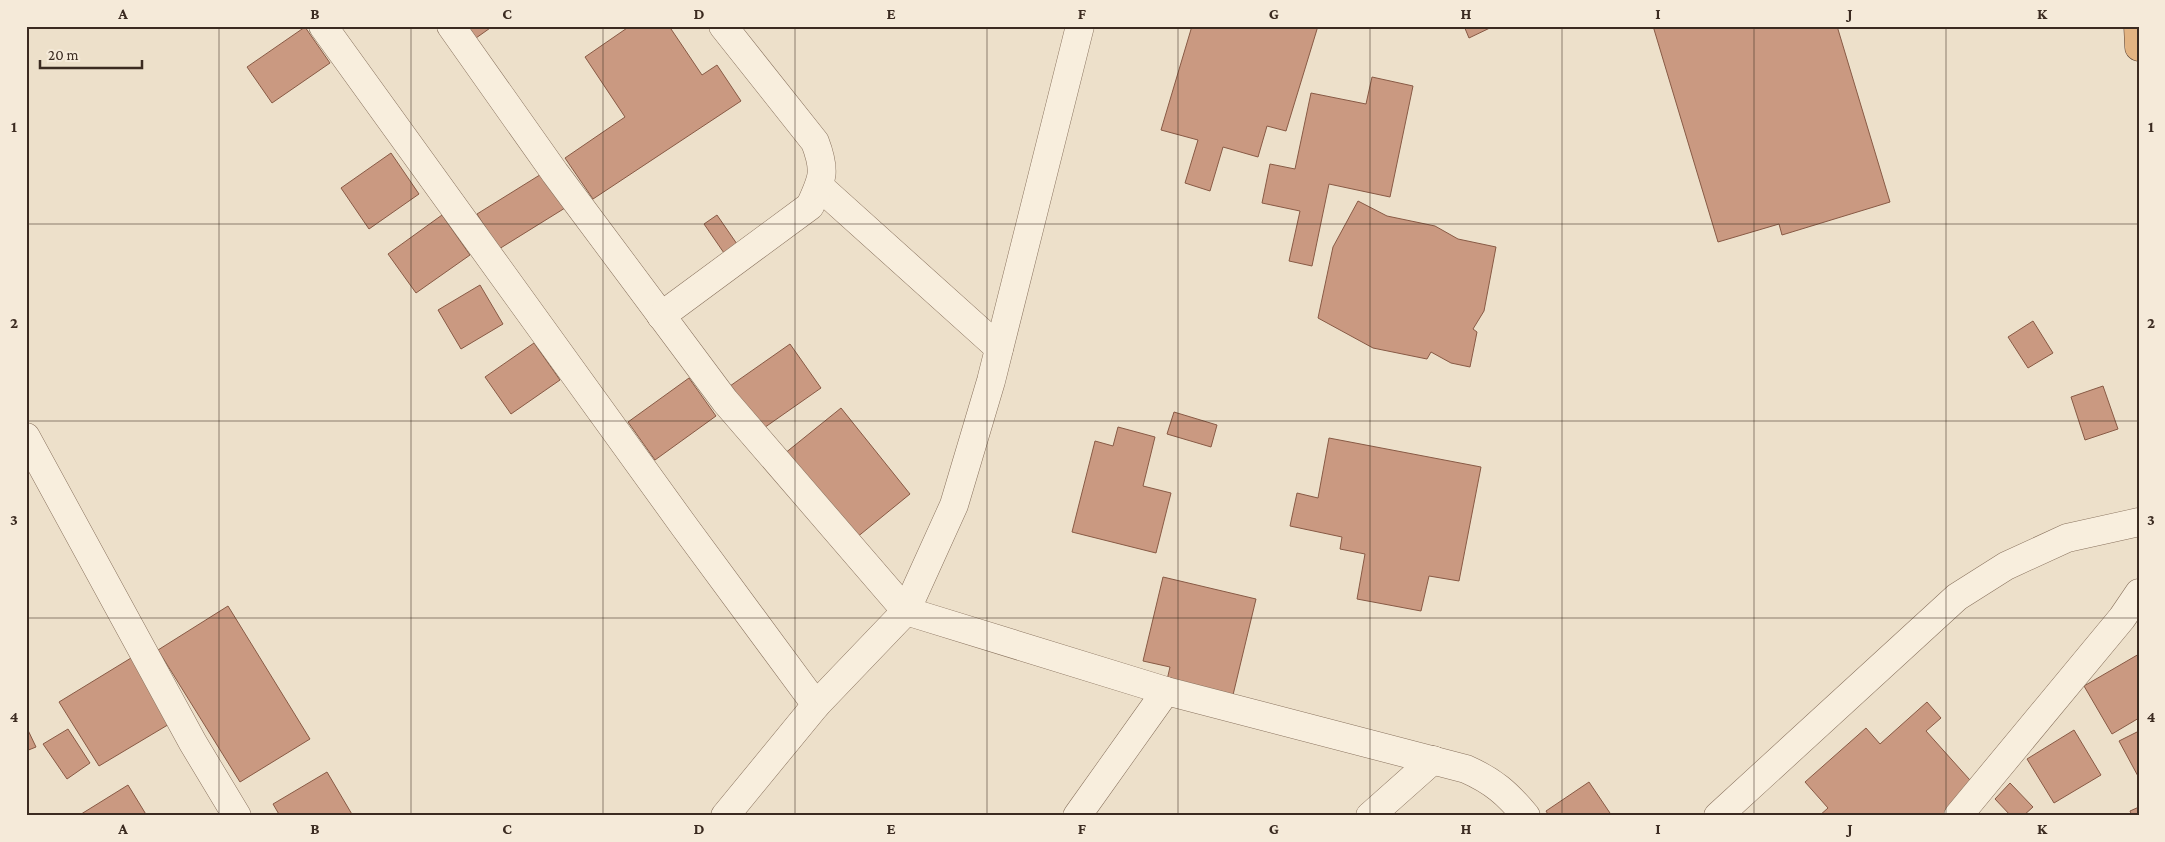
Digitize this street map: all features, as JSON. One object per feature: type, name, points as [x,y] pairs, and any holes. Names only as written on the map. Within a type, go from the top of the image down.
[{"type":"highway","points":[[2138,26],[2139,47]]},
{"type":"street","points":[[323,26],[666,502],[816,705]]},
{"type":"street","points":[[451,26],[555,173],[725,401],[906,611],[1166,691],[1466,769],[1489,779],[1526,816]]},
{"type":"street","points":[[661,316],[810,206],[820,187],[823,163],[815,142],[723,26]]},
{"type":"street","points":[[724,816],[816,705],[906,611],[954,506],[999,348],[1080,26]]},
{"type":"street","points":[[820,187],[999,348]]},
{"type":"street","points":[[26,437],[189,734],[237,816]]},
{"type":"street","points":[[1718,816],[1957,597],[2006,566],[2066,538],[2139,522]]},
{"type":"street","points":[[1958,816],[2122,618],[2139,593]]},
{"type":"street","points":[[1078,816],[1166,691]]},
{"type":"street","points":[[1370,816],[1432,760]]},
{"type":"building","points":[[468,26],[493,26],[476,38]]},
{"type":"building","points":[[630,26],[669,26],[702,75],[717,65],[741,101],[593,199],[565,158],[625,117],[585,57]]},
{"type":"building","points":[[1192,26],[1318,26],[1286,131],[1267,126],[1258,157],[1223,147],[1210,191],[1185,183],[1198,140],[1161,130]]},
{"type":"building","points":[[1464,26],[1494,26],[1469,38]]},
{"type":"building","points":[[1653,26],[1837,26],[1890,202],[1782,235],[1779,224],[1718,242]]},
{"type":"building","points":[[305,27],[330,63],[272,103],[247,67]]},
{"type":"building","points":[[1372,77],[1413,86],[1390,197],[1329,184],[1312,266],[1289,261],[1300,211],[1262,203],[1270,164],[1295,169],[1311,93],[1366,104]]},
{"type":"building","points":[[391,153],[419,194],[369,229],[341,188]]},
{"type":"building","points":[[543,173],[565,208],[499,249],[477,214]]},
{"type":"building","points":[[1358,201],[1387,216],[1435,226],[1458,239],[1496,247],[1484,311],[1473,329],[1477,332],[1470,367],[1451,363],[1431,352],[1427,359],[1373,348],[1318,318],[1333,247]]},
{"type":"building","points":[[442,215],[470,255],[416,293],[388,254]]},
{"type":"building","points":[[717,215],[737,244],[724,253],[704,224]]},
{"type":"building","points":[[480,285],[503,324],[461,349],[438,310]]},
{"type":"building","points":[[2033,321],[2053,353],[2028,368],[2008,337]]},
{"type":"building","points":[[534,343],[560,380],[511,414],[485,377]]},
{"type":"building","points":[[790,344],[821,388],[761,430],[730,386]]},
{"type":"building","points":[[689,378],[716,416],[655,460],[628,422]]},
{"type":"building","points":[[2103,386],[2118,429],[2085,440],[2071,397]]},
{"type":"building","points":[[841,408],[910,494],[856,538],[784,454]]},
{"type":"building","points":[[1174,412],[1217,425],[1211,447],[1167,434]]},
{"type":"building","points":[[1118,427],[1155,437],[1143,486],[1171,493],[1156,553],[1072,532],[1095,441],[1113,446]]},
{"type":"building","points":[[1329,438],[1481,467],[1459,581],[1429,576],[1421,611],[1357,599],[1365,554],[1340,549],[1342,537],[1290,526],[1297,493],[1318,498]]},
{"type":"building","points":[[1163,577],[1256,599],[1233,695],[1167,680],[1170,667],[1143,661]]},
{"type":"building","points":[[228,606],[310,739],[240,782],[158,650]]},
{"type":"building","points":[[2139,654],[2139,718],[2112,734],[2084,686]]},
{"type":"building","points":[[131,658],[171,723],[99,766],[59,702]]},
{"type":"building","points":[[1927,702],[1941,718],[1926,731],[1978,789],[1948,816],[1819,816],[1828,808],[1805,782],[1866,728],[1880,744]]},
{"type":"building","points":[[26,726],[36,747],[26,751]]},
{"type":"building","points":[[68,729],[90,763],[67,779],[43,744]]},
{"type":"building","points":[[2074,730],[2101,775],[2054,803],[2027,759]]},
{"type":"building","points":[[2139,731],[2139,778],[2119,741]]},
{"type":"building","points":[[327,772],[353,816],[280,816],[273,804]]},
{"type":"building","points":[[1589,782],[1612,816],[1549,816],[1546,811]]},
{"type":"building","points":[[2010,783],[2033,807],[2023,816],[2011,816],[1995,799]]},
{"type":"building","points":[[128,785],[147,816],[78,816]]},
{"type":"building","points":[[2139,807],[2139,816],[2132,816],[2130,811]]}]
